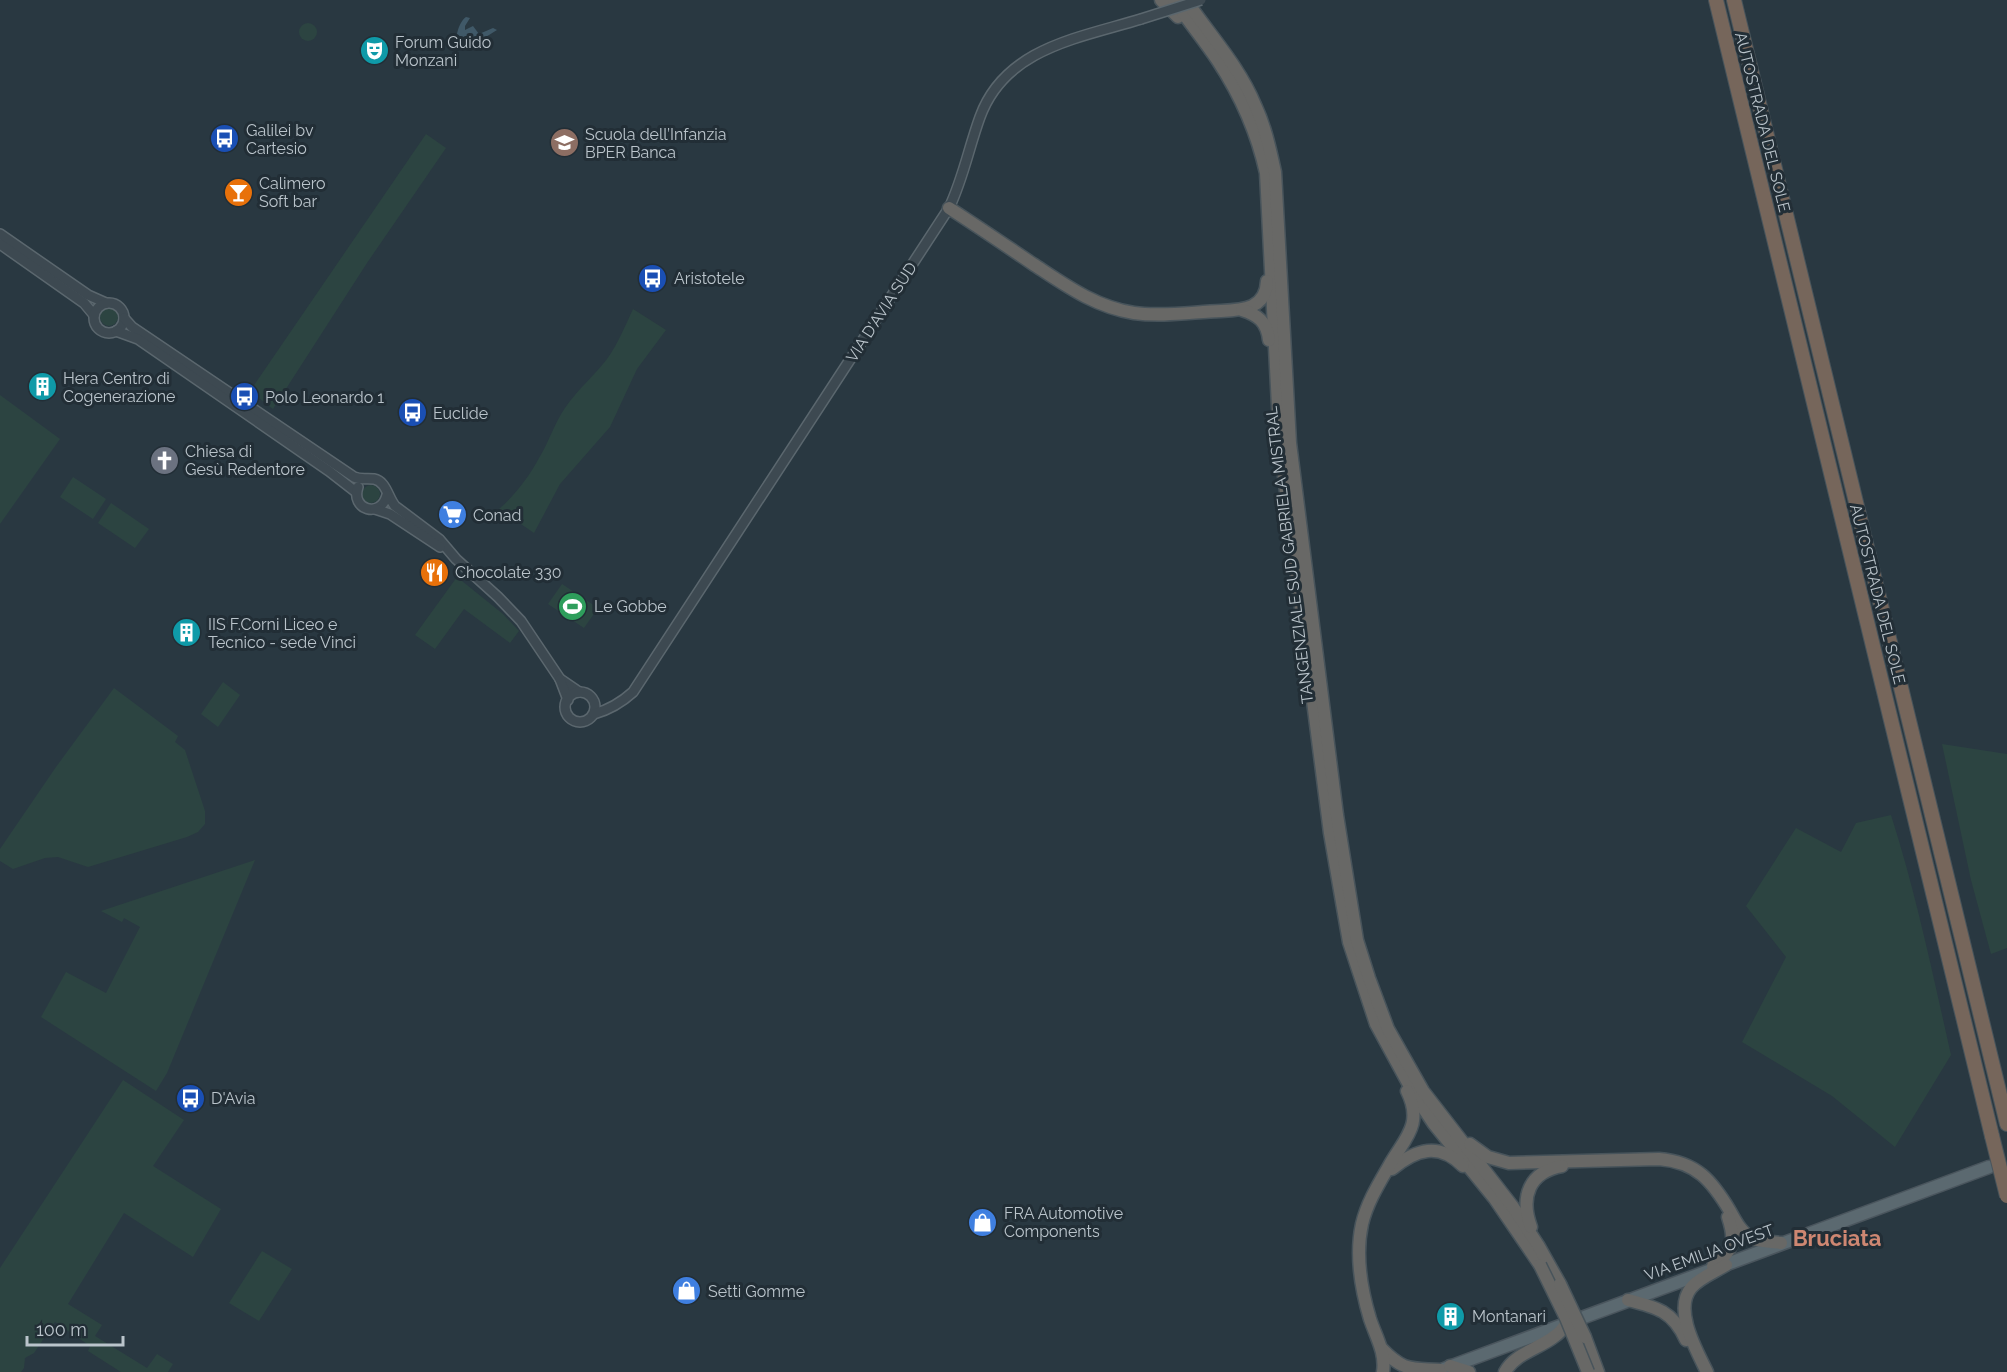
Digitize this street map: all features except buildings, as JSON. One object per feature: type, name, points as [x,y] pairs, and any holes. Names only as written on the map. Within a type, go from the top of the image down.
[{"type":"highway","points":[[1161,0],[1218,60]]},
{"type":"highway","points":[[1174,0],[1192,17]]},
{"type":"highway","points":[[1186,0],[1192,17]]},
{"type":"highway","name":"AUTOSTRADA DEL SOLE","points":[[1716,0],[2007,1196]]},
{"type":"highway","name":"AUTOSTRADA DEL SOLE","points":[[1734,0],[2007,1124]]},
{"type":"highway","name":"TANGENZIALE SUD GABRIELA MISTRAL","points":[[1192,17],[1247,110],[1262,153],[1268,192],[1280,446],[1302,577]]},
{"type":"highway","name":"TANGENZIALE SUD GABRIELA MISTRAL","points":[[1192,17],[1246,86],[1255,104],[1271,150],[1278,204],[1290,443],[1330,832],[1349,942],[1361,981],[1386,1045]]},
{"type":"highway","points":[[949,208],[1076,292],[1103,306],[1136,313],[1242,310],[1259,303],[1267,286],[1270,232]]},
{"type":"highway","points":[[1242,310],[1258,316],[1269,333],[1278,413]]},
{"type":"highway","name":"TANGENZIALE SUD GABRIELA MISTRAL","points":[[1311,649],[1357,940],[1383,1015],[1406,1063],[1423,1091]]},
{"type":"highway","points":[[1383,1372],[1381,1348],[1364,1300],[1360,1281],[1359,1246],[1365,1213],[1376,1188],[1407,1141],[1413,1118],[1411,1101],[1389,1061],[1386,1045]]},
{"type":"highway","points":[[1386,1045],[1429,1116],[1544,1264],[1574,1313],[1598,1372]]},
{"type":"highway","points":[[1423,1091],[1440,1107],[1474,1148],[1488,1157],[1509,1163],[1659,1159],[1676,1161],[1702,1174],[1714,1185],[1737,1224],[1748,1235],[1761,1241],[1781,1243]]},
{"type":"highway","points":[[1423,1091],[1502,1192],[1538,1245]]},
{"type":"highway","points":[[1384,1176],[1411,1155],[1427,1150],[1436,1151],[1457,1160],[1478,1185],[1495,1199]]},
{"type":"highway","points":[[1577,1162],[1551,1168],[1537,1177],[1530,1187],[1526,1211],[1544,1264],[1588,1372]]},
{"type":"highway","points":[[1706,1272],[1727,1254],[1732,1245],[1732,1229],[1722,1199]]},
{"type":"highway","points":[[1707,1372],[1690,1335],[1684,1306],[1690,1288],[1726,1265]]},
{"type":"highway","points":[[1628,1300],[1656,1308],[1672,1318],[1682,1333],[1700,1372]]},
{"type":"highway","points":[[1505,1372],[1516,1358],[1555,1336],[1568,1322]]},
{"type":"highway","points":[[1381,1348],[1404,1368],[1414,1370],[1445,1368],[1469,1372]]},
{"type":"main road","name":"VIA EMILIA OVEST","points":[[1445,1368],[1989,1167]]},
{"type":"street","name":"VIA D'AVIA SUD","points":[[594,714],[605,711],[633,692],[949,208],[959,184],[980,116],[1000,82],[1030,56],[1048,47],[1201,0]]},
{"type":"street","points":[[0,234],[87,295],[117,305],[132,327],[354,477],[379,481],[395,506],[439,539],[456,559],[516,616],[560,679],[568,700],[567,712],[574,720],[585,721],[594,714],[594,702],[590,696],[579,692],[560,679]]},
{"type":"street","points":[[0,244],[84,303],[94,315],[95,324],[100,330],[108,333],[116,331],[138,339],[356,492]]},
{"type":"street","points":[[94,315],[100,305],[106,303]]},
{"type":"street","points":[[116,331],[124,318]]},
{"type":"street","points":[[367,480],[358,487],[356,492],[362,506],[390,514],[456,559]]},
{"type":"street","points":[[375,509],[381,506],[387,495]]},
{"type":"street","points":[[568,700],[579,692]]},
{"type":"street","points":[[594,702],[610,706]]},
{"type":"green space","points":[[308,23],[314,26],[317,32],[314,38],[308,41],[302,38],[299,32],[302,26]]},
{"type":"green space","points":[[426,134],[446,148],[367,263],[273,409],[250,391]]},
{"type":"green space","points":[[109,308],[115,311],[118,317],[115,323],[109,326],[103,323],[100,317],[103,311]]},
{"type":"green space","points":[[633,309],[666,330],[637,369],[610,427],[560,484],[534,533],[499,509],[531,472],[570,401],[611,353]]},
{"type":"green space","points":[[0,395],[60,439],[0,524]]},
{"type":"green space","points":[[73,477],[106,499],[93,519],[60,497]]},
{"type":"green space","points":[[371,485],[377,488],[380,494],[377,500],[371,503],[365,500],[362,494],[365,488]]},
{"type":"green space","points":[[111,503],[149,529],[135,548],[98,523]]},
{"type":"green space","points":[[457,577],[503,614],[519,631],[510,643],[464,609],[435,649],[415,635]]},
{"type":"green space","name":"Le Gobbe","points":[[562,584],[598,608],[584,628],[548,604]]},
{"type":"green space","points":[[223,682],[240,695],[218,727],[201,714]]},
{"type":"green space","points":[[114,688],[178,736],[175,742],[185,750],[205,811],[205,824],[198,832],[187,837],[88,867],[58,857],[45,858],[13,869],[0,861],[0,849]]},
{"type":"green space","points":[[1942,744],[2007,754],[2007,948],[1991,954],[1971,880]]},
{"type":"green space","points":[[1891,815],[1931,964],[1951,1055],[1895,1147],[1832,1096],[1742,1042],[1786,957],[1746,906],[1796,828],[1841,852],[1856,823]]},
{"type":"green space","points":[[255,860],[167,1073],[156,1091],[41,1017],[66,972],[106,993],[140,927],[124,918],[122,922],[101,911]]},
{"type":"green space","points":[[123,1080],[184,1120],[153,1166],[221,1209],[193,1257],[124,1213],[68,1304],[102,1325],[95,1336],[147,1368],[157,1354],[173,1364],[168,1372],[121,1372],[88,1351],[90,1346],[55,1322],[34,1353],[25,1358],[21,1372],[0,1372],[0,1268]]},
{"type":"green space","points":[[262,1251],[292,1269],[259,1321],[229,1303]]},
{"type":"water","points":[[466,17],[470,18],[465,30],[473,26],[479,34],[493,28],[497,30],[481,39],[458,46],[458,30]]},
{"type":"place","name":"Forum Guido Monzani","points":[[374,51]]},
{"type":"place","name":"Galilei bv Cartesio","points":[[225,139]]},
{"type":"place","name":"Scuola dell’Infanzia BPER Banca","points":[[564,143]]},
{"type":"place","name":"Calimero Soft bar","points":[[238,192]]},
{"type":"place","name":"Aristotele","points":[[653,278]]},
{"type":"place","name":"Hera Centro di Cogenerazione","points":[[42,387]]},
{"type":"place","name":"Polo Leonardo 1","points":[[244,397]]},
{"type":"place","name":"Euclide","points":[[412,413]]},
{"type":"place","name":"Chiesa di Gesù Redentore","points":[[164,460]]},
{"type":"place","name":"Conad","points":[[452,515]]},
{"type":"place","name":"Chocolate 330","points":[[434,572]]},
{"type":"place","name":"Le Gobbe","points":[[573,606]]},
{"type":"place","name":"IIS F.Corni Liceo e Tecnico - sede Vinci","points":[[187,633]]},
{"type":"place","name":"D'Avia","points":[[190,1098]]},
{"type":"place","name":"FRA Automotive Components","points":[[983,1222]]},
{"type":"place","name":"Setti Gomme","points":[[687,1291]]},
{"type":"place","name":"Montanari","points":[[1451,1316]]},
{"type":"district","name":"Bruciata","points":[[1837,1238]]}]
